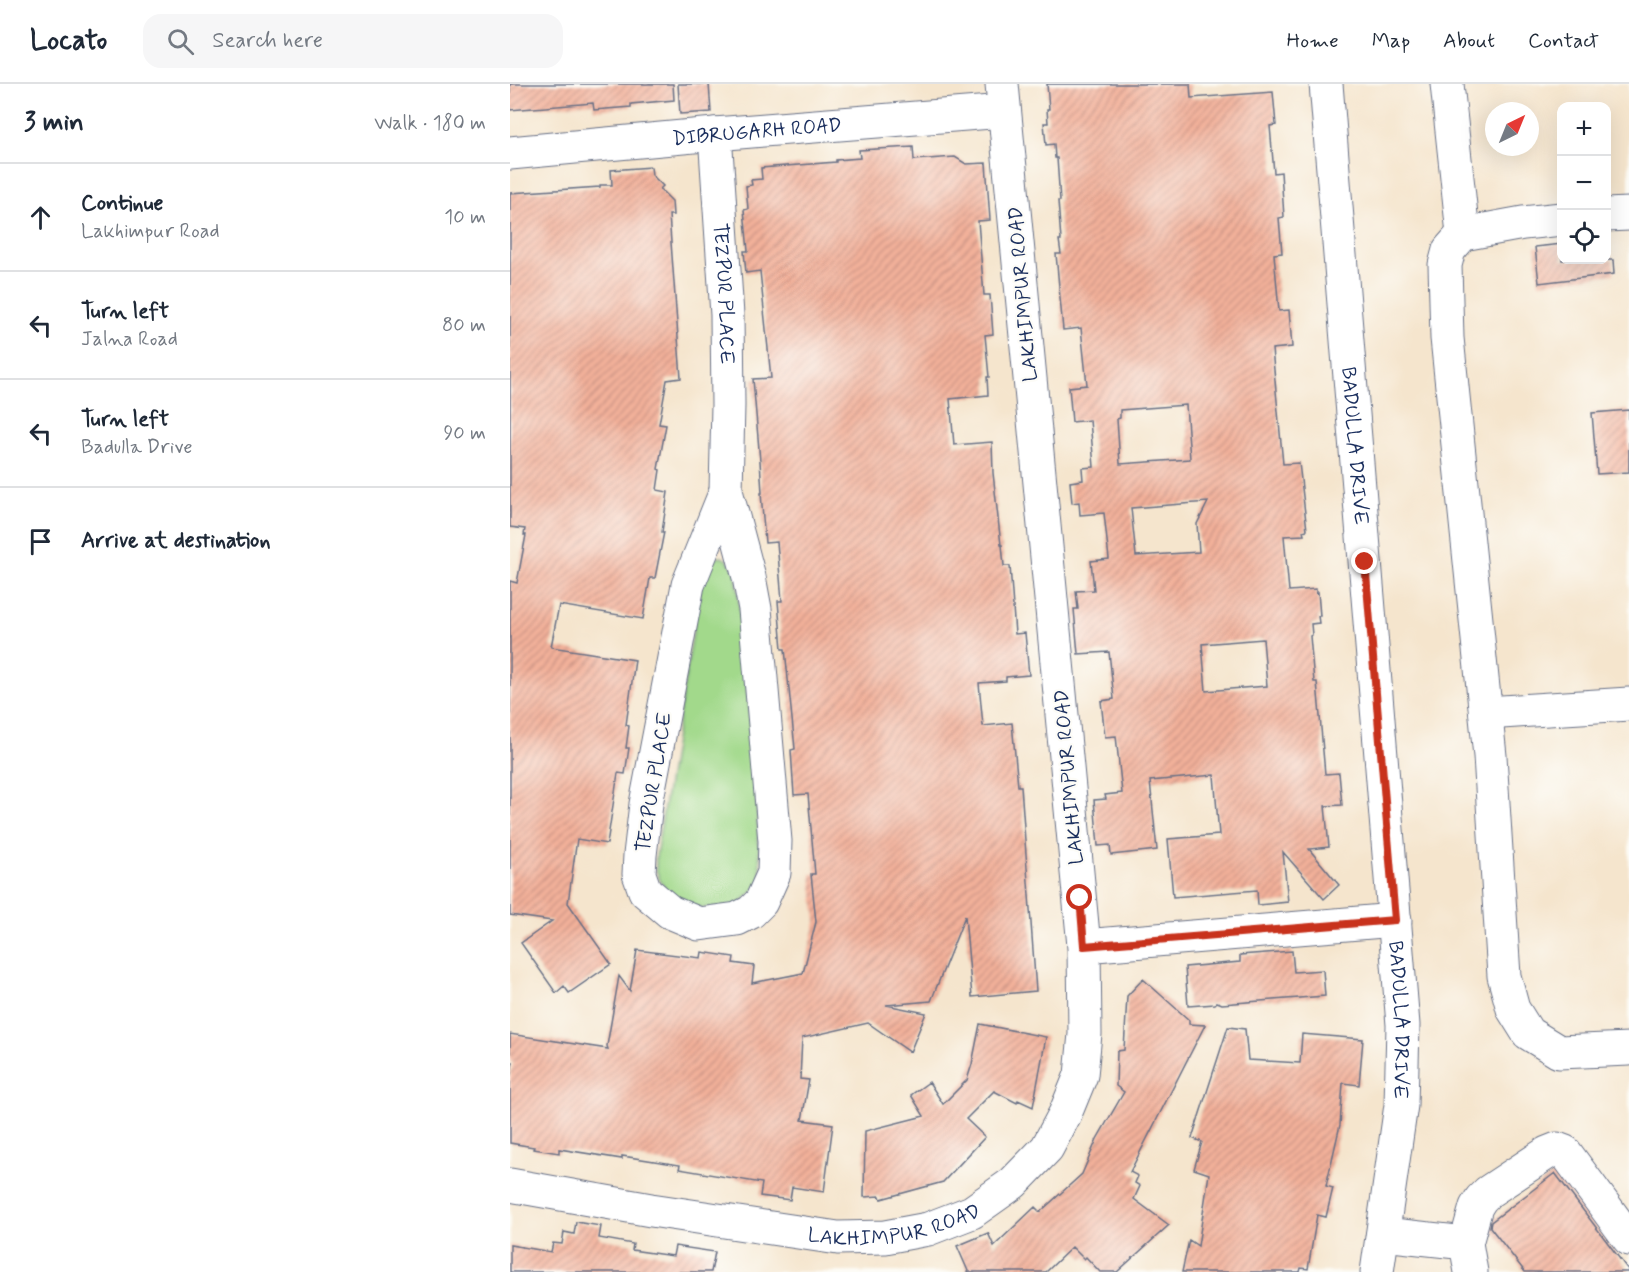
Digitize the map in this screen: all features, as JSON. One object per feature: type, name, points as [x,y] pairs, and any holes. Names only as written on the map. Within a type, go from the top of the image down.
[{"type":"street","name":"BADULLA DRIVE","points":[[1326,84],[1403,1025],[1401,1106],[1377,1272]]},
{"type":"street","points":[[1447,84],[1463,234]]},
{"type":"street","name":"DIBRUGARH ROAD","points":[[510,153],[715,134],[1003,98]]},
{"type":"street","name":"LAKHIMPUR ROAD","points":[[510,1185],[651,1210],[838,1238],[885,1237],[928,1229],[972,1212],[1013,1183],[1047,1148],[1065,1114],[1081,1075],[1085,1035],[1084,946],[1003,98]]},
{"type":"street","name":"TEZPUR PLACE","points":[[715,134],[727,315],[726,491],[749,577],[755,609],[775,840],[774,873],[761,902],[751,912],[737,919],[699,924],[669,912],[645,891],[639,874],[640,855],[646,804],[688,585],[726,491]]},
{"type":"street","points":[[1611,215],[1629,214]]},
{"type":"street","points":[[1557,220],[1463,234],[1449,250],[1445,264],[1447,338],[1490,756],[1504,976],[1513,1009],[1528,1033],[1559,1052],[1629,1049]]},
{"type":"street","points":[[1485,713],[1629,704]]},
{"type":"street","points":[[1084,946],[1395,920]]},
{"type":"street","points":[[1383,1234],[1469,1258],[1476,1207],[1488,1192],[1547,1153],[1557,1149],[1565,1152],[1629,1239]]},
{"type":"green space","points":[[722,557],[736,572],[754,762],[761,883],[734,909],[687,907],[666,891],[656,869],[656,856],[703,571],[716,558]]},
{"type":"building","points":[[510,84],[673,84],[674,100],[594,110],[593,103],[510,110]]},
{"type":"building","points":[[678,84],[709,84],[711,112],[680,114]]},
{"type":"building","points":[[1047,84],[1190,84],[1191,98],[1273,92],[1276,125],[1270,126],[1274,173],[1281,172],[1284,217],[1279,218],[1282,253],[1274,254],[1279,311],[1289,310],[1292,347],[1272,349],[1283,464],[1299,463],[1307,530],[1303,531],[1304,535],[1284,536],[1289,591],[1316,589],[1316,593],[1318,592],[1319,623],[1311,624],[1312,635],[1310,636],[1314,682],[1317,682],[1325,774],[1339,773],[1342,805],[1325,806],[1329,847],[1309,849],[1339,885],[1324,899],[1283,852],[1288,902],[1258,905],[1257,890],[1173,897],[1168,839],[1219,835],[1214,775],[1150,781],[1157,850],[1111,855],[1110,845],[1098,846],[1094,800],[1106,799],[1105,795],[1122,793],[1116,736],[1105,737],[1101,701],[1114,699],[1109,652],[1078,654],[1074,609],[1078,609],[1076,591],[1094,590],[1091,561],[1109,559],[1104,513],[1080,515],[1079,502],[1072,503],[1070,482],[1083,480],[1082,468],[1094,467],[1090,420],[1072,422],[1069,387],[1087,385],[1081,328],[1063,330],[1056,254],[1061,254],[1057,158],[1055,158],[1054,144],[1046,145],[1044,123],[1048,123],[1047,109],[1049,109]],"holes":[[[1186,405],[1190,459],[1120,464],[1117,419],[1120,418],[1120,410]],[[1208,502],[1197,524],[1199,552],[1136,556],[1131,508]],[[1263,639],[1267,686],[1206,691],[1202,644]]]},
{"type":"building","points":[[913,147],[914,160],[955,157],[966,164],[986,163],[990,220],[978,221],[984,295],[990,295],[993,334],[985,335],[989,377],[987,377],[988,395],[950,399],[954,445],[992,442],[1001,545],[1004,566],[1010,566],[1015,634],[1025,633],[1029,675],[1006,677],[1006,681],[979,683],[983,726],[1012,723],[1018,786],[1021,786],[1036,991],[972,997],[965,916],[931,1001],[886,1005],[926,1013],[910,1052],[868,1023],[802,1038],[800,1079],[809,1080],[802,1120],[833,1124],[824,1192],[792,1187],[790,1200],[760,1196],[762,1183],[679,1169],[680,1165],[559,1149],[559,1153],[510,1143],[510,1078],[513,1062],[510,1062],[510,1034],[608,1049],[619,976],[630,991],[637,950],[701,958],[702,952],[734,957],[733,963],[754,966],[752,983],[803,973],[816,922],[811,874],[815,874],[808,794],[794,795],[791,750],[795,749],[785,649],[782,649],[778,601],[782,601],[777,542],[765,543],[753,379],[771,378],[760,271],[746,273],[744,251],[748,251],[744,210],[748,209],[746,186],[752,185],[751,180],[762,179],[761,168],[860,158],[859,150]]},
{"type":"building","points":[[651,167],[652,175],[663,186],[660,189],[672,201],[673,215],[669,215],[681,378],[667,380],[659,424],[666,425],[658,469],[660,470],[657,490],[668,492],[662,532],[664,532],[655,578],[650,578],[643,619],[559,605],[551,647],[635,660],[626,725],[629,726],[626,748],[629,748],[625,774],[618,773],[607,844],[577,839],[568,903],[611,964],[569,993],[564,986],[556,993],[521,943],[552,921],[510,915],[510,581],[517,583],[526,535],[524,535],[525,529],[510,527],[510,193],[612,185],[611,170]]},
{"type":"building","points":[[1557,245],[1557,264],[1611,264],[1613,260],[1614,274],[1539,283],[1535,247]]},
{"type":"building","points":[[1629,410],[1629,472],[1597,474],[1592,413]]},
{"type":"building","points":[[1292,951],[1294,972],[1323,970],[1325,996],[1222,1004],[1217,1002],[1188,1006],[1185,967],[1240,962],[1240,955]]},
{"type":"building","points":[[1143,979],[1189,1020],[1189,1024],[1205,1025],[1130,1172],[1138,1176],[1135,1183],[1140,1186],[1134,1199],[1169,1225],[1117,1272],[1100,1272],[1086,1257],[1084,1259],[1072,1247],[1046,1272],[967,1272],[957,1246],[988,1233],[994,1246],[1035,1207],[1040,1212],[1082,1174],[1097,1139],[1124,1092],[1116,1086],[1117,1051],[1124,1050],[1127,996]]},
{"type":"building","points":[[980,1024],[1046,1037],[1033,1107],[1018,1100],[1017,1103],[994,1091],[966,1119],[985,1137],[943,1182],[881,1199],[880,1196],[864,1197],[865,1131],[924,1116],[911,1095],[929,1082],[943,1104],[967,1080]]},
{"type":"building","points":[[1228,1027],[1245,1029],[1248,1060],[1300,1063],[1302,1034],[1363,1039],[1359,1085],[1343,1083],[1340,1125],[1326,1186],[1333,1188],[1326,1217],[1317,1215],[1308,1269],[1301,1268],[1300,1272],[1182,1272],[1189,1240],[1198,1246],[1209,1174],[1194,1169],[1202,1142],[1192,1138]]},
{"type":"building","points":[[1555,1173],[1629,1272],[1525,1272],[1490,1227],[1491,1222]]},
{"type":"building","points":[[576,1222],[601,1226],[599,1238],[633,1244],[632,1250],[673,1256],[675,1246],[715,1252],[711,1272],[510,1272],[510,1245],[551,1252],[553,1243],[562,1244],[564,1232],[574,1234]]},
{"type":"route","points":[[1080,898],[1084,946],[1395,920],[1365,562]]}]
